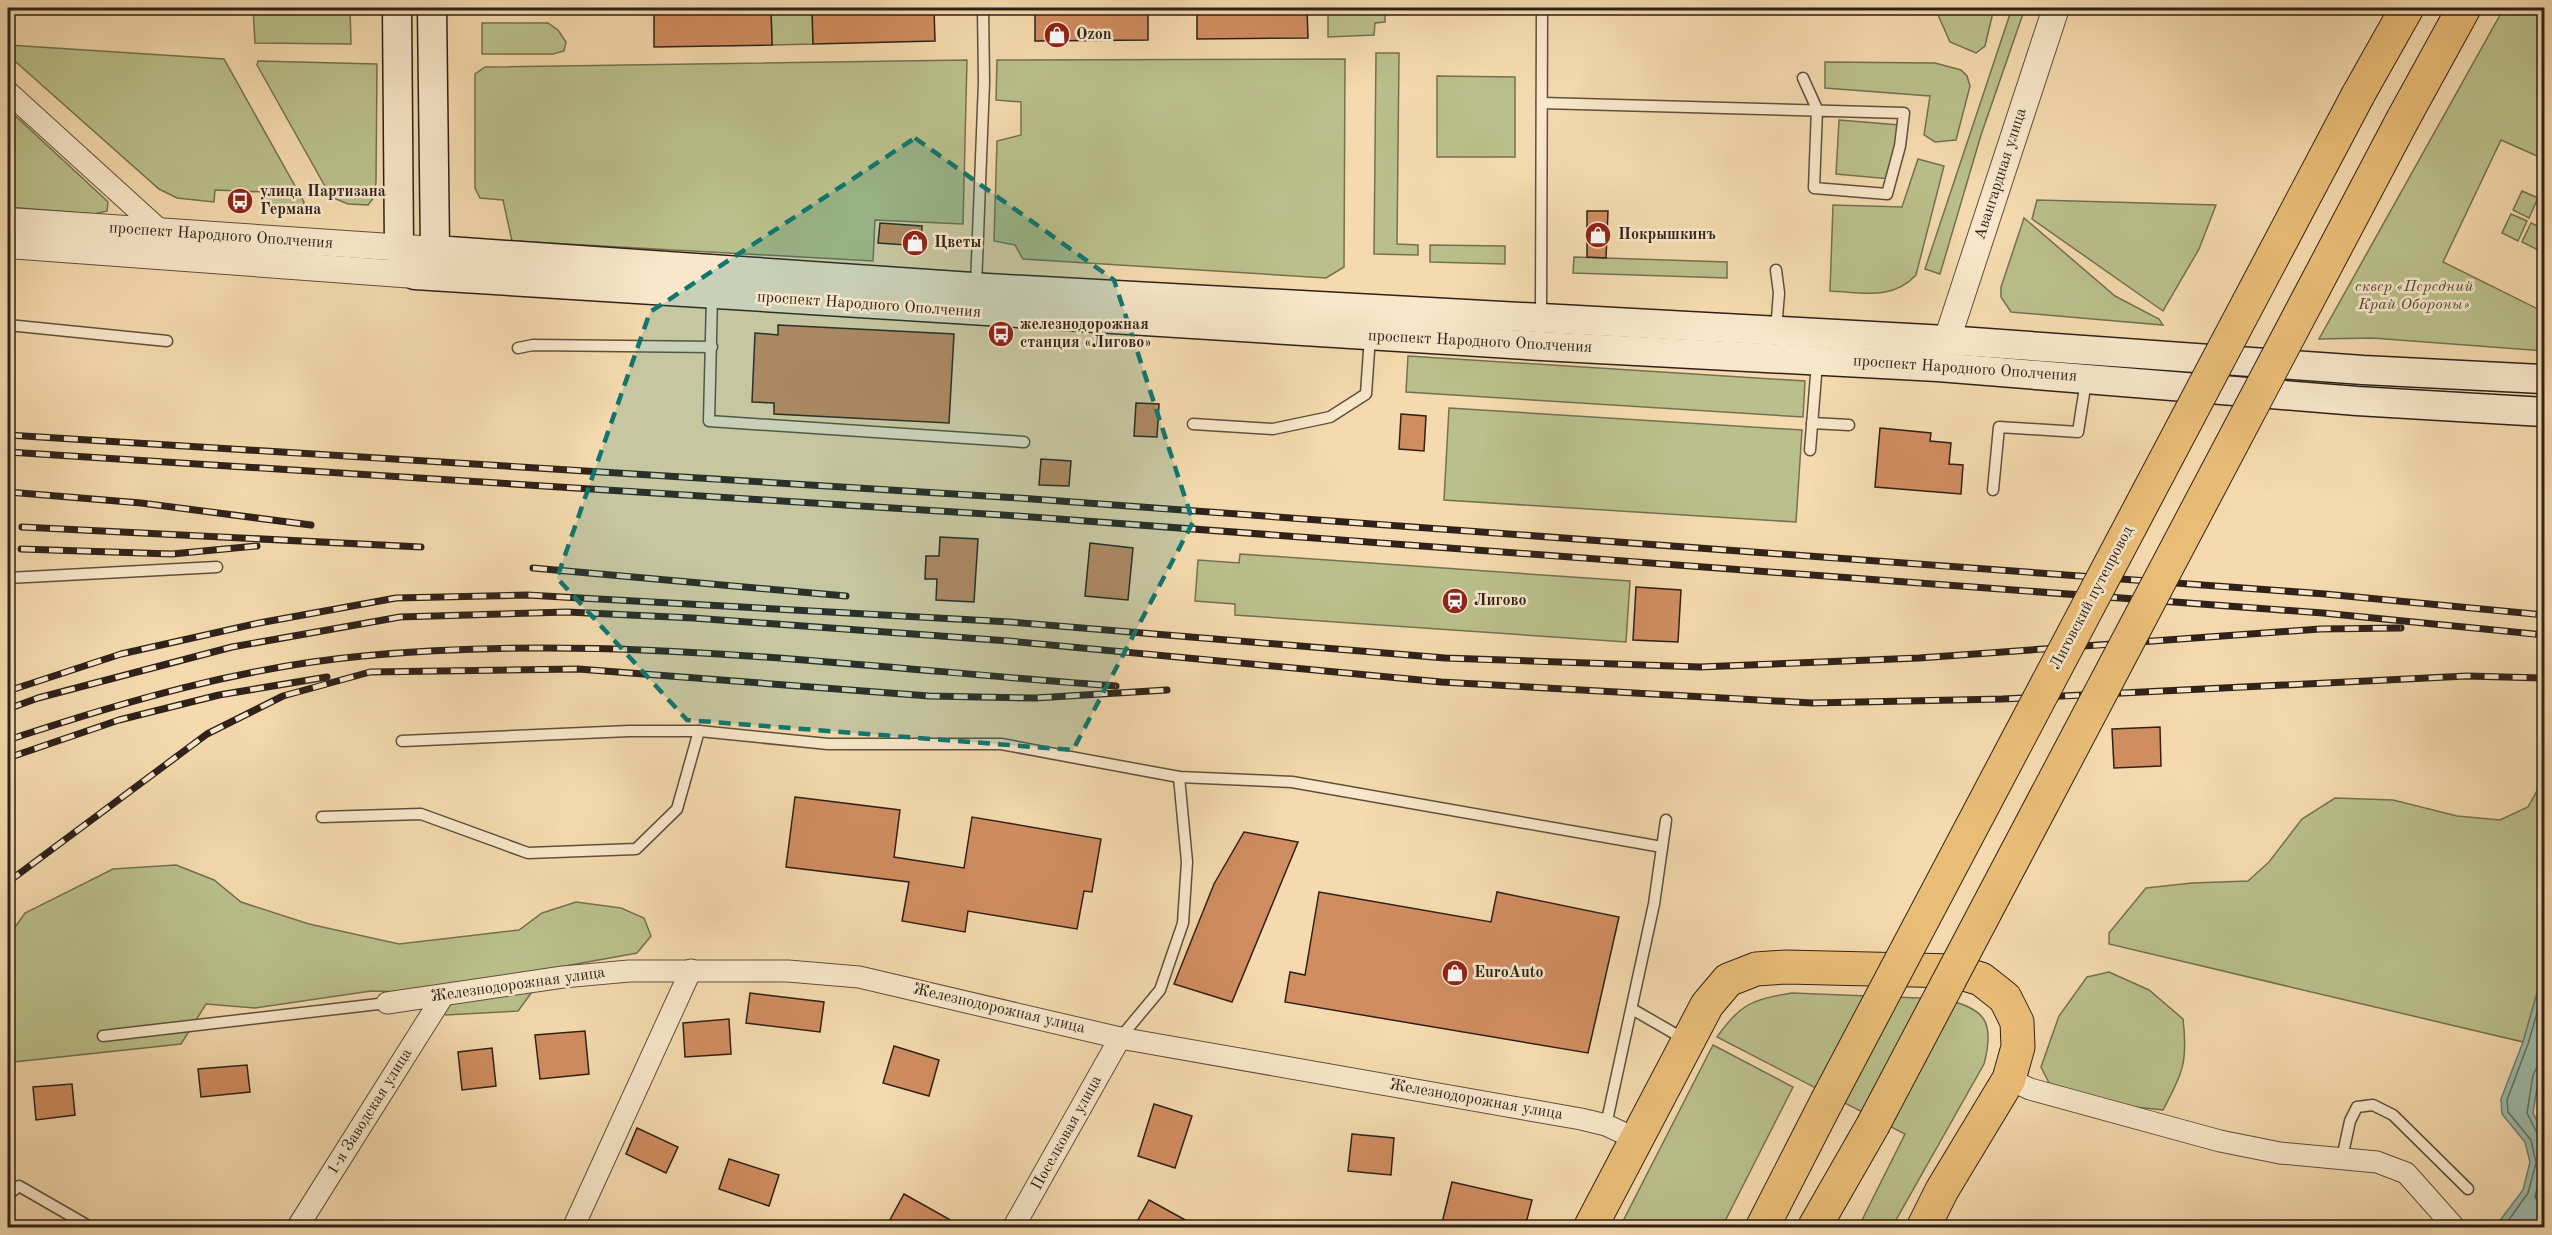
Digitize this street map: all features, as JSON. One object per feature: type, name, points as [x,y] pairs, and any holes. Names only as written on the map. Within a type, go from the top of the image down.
[{"type":"main road","points":[[397,8],[399,248],[416,275]]},
{"type":"main road","points":[[432,8],[435,250]]},
{"type":"main road","name":"Лиговский путепровод","points":[[1762,1227],[2358,95],[2407,8]]},
{"type":"main road","points":[[1814,1227],[1873,1125],[2403,119],[2464,8]]},
{"type":"main road","name":"проспект Народного Ополчения","points":[[435,250],[975,287],[1776,330],[1942,353],[2086,377],[2357,401],[2544,412]]},
{"type":"main road","name":"проспект Народного Ополчения","points":[[416,275],[1370,335],[1817,359],[1942,353],[2544,379]]},
{"type":"main road","points":[[1590,1227],[1707,1005],[1728,980],[1756,969],[1954,971],[1981,979],[2005,998],[2018,1022],[2018,1047],[2009,1079],[1923,1227]]},
{"type":"street","name":"Авангардная улица","points":[[1942,353],[2056,8]]},
{"type":"street","points":[[8,92],[162,232]]},
{"type":"street","name":"проспект Народного Ополчения","points":[[8,221],[435,250]]},
{"type":"street","name":"проспект Народного Ополчения","points":[[8,245],[416,275]]},
{"type":"street","points":[[416,275],[435,250]]},
{"type":"street","points":[[573,1227],[690,970]]},
{"type":"street","name":"Железнодорожная улица","points":[[387,1003],[563,977],[629,971],[788,971],[859,977],[1120,1038],[1606,1125],[1636,1139]]},
{"type":"street","name":"1-я Заводская улица","points":[[297,1227],[443,996]]},
{"type":"street","name":"Поселковая улица","points":[[1013,1227],[1120,1038]]},
{"type":"street","points":[[2009,1079],[2030,1089],[2220,1141],[2280,1153],[2377,1162],[2406,1173],[2455,1227]]},
{"type":"lane","points":[[975,287],[984,82],[983,8]]},
{"type":"lane","points":[[1541,317],[1542,8]]},
{"type":"lane","points":[[1542,103],[1817,109],[1904,112],[1900,146],[1887,194],[1814,188],[1817,109],[1803,78]]},
{"type":"lane","points":[[1776,270],[1779,293],[1776,330]]},
{"type":"lane","points":[[712,295],[709,421],[1023,442]]},
{"type":"lane","points":[[8,326],[167,341]]},
{"type":"lane","points":[[1193,424],[1273,429],[1330,417],[1366,394],[1370,335]]},
{"type":"lane","points":[[518,348],[532,345],[712,347]]},
{"type":"lane","points":[[1810,450],[1817,359]]},
{"type":"lane","points":[[1993,490],[1999,427],[2078,432],[2086,377]]},
{"type":"lane","points":[[1812,423],[1849,425]]},
{"type":"lane","points":[[8,578],[217,567]]},
{"type":"lane","points":[[402,741],[629,731],[699,731],[828,744],[1001,744],[1179,777],[1292,782],[1662,847]]},
{"type":"lane","points":[[322,817],[421,814],[528,854],[636,849],[676,809],[699,731]]},
{"type":"lane","points":[[1120,1038],[1160,990],[1183,923],[1187,862],[1179,777]]},
{"type":"lane","points":[[1606,1125],[1654,904],[1665,820]]},
{"type":"lane","points":[[103,1036],[387,1003]]},
{"type":"lane","points":[[1632,1009],[1687,1040]]},
{"type":"lane","points":[[2342,1158],[2350,1121],[2357,1107],[2373,1105],[2392,1115],[2468,1189]]},
{"type":"lane","points":[[8,1195],[19,1186],[92,1227]]},
{"type":"highlighted area","points":[[915,138],[1114,280],[1193,522],[1073,750],[687,720],[557,578],[650,312]]},
{"type":"green space","points":[[253,8],[350,8],[351,44],[255,43]]},
{"type":"green space","points":[[771,8],[812,8],[813,44],[772,45]]},
{"type":"green space","points":[[1328,8],[1385,8],[1385,22],[1375,23],[1374,35],[1328,37]]},
{"type":"green space","points":[[1935,8],[1994,8],[1985,46],[1976,53],[1950,42]]},
{"type":"green space","points":[[2012,8],[2025,8],[1981,135],[1940,274],[1925,269]]},
{"type":"green space","name":"сквер «Передний Край Обороны»","points":[[2504,8],[2544,8],[2544,159],[2501,140],[2443,262],[2544,312],[2544,351],[2372,338],[2319,339]]},
{"type":"green space","points":[[482,23],[548,23],[558,30],[566,42],[564,51],[553,54],[482,54]]},
{"type":"green space","points":[[8,45],[224,59],[304,202],[303,206],[263,204],[264,192],[215,190],[214,202],[177,198],[159,189],[8,55]]},
{"type":"green space","points":[[1376,53],[1399,53],[1397,244],[1418,245],[1418,255],[1374,254]]},
{"type":"green space","points":[[1345,59],[1344,267],[1326,278],[1023,259],[1015,245],[994,241],[997,141],[1021,135],[1021,102],[996,100],[997,60]]},
{"type":"green space","points":[[967,60],[963,224],[875,220],[873,261],[512,241],[503,200],[480,198],[475,188],[475,74],[485,67]]},
{"type":"green space","points":[[258,61],[377,64],[376,182],[374,197],[368,205],[348,204],[331,197],[257,65]]},
{"type":"green space","points":[[1825,62],[1935,63],[1961,70],[1967,76],[1970,86],[1956,140],[1935,142],[1924,135],[1930,96],[1825,88]]},
{"type":"green space","points":[[1437,76],[1515,77],[1515,157],[1437,157]]},
{"type":"green space","points":[[8,109],[108,202],[107,211],[94,214],[8,207]]},
{"type":"green space","points":[[1839,120],[1899,125],[1891,179],[1836,174]]},
{"type":"green space","points":[[1918,159],[1944,166],[1916,275],[1897,289],[1887,292],[1830,291],[1833,205],[1902,207]]},
{"type":"green space","points":[[2522,191],[2538,198],[2529,218],[2513,210]]},
{"type":"green space","points":[[2037,200],[2216,205],[2199,249],[2163,311],[2032,219]]},
{"type":"green space","points":[[2511,214],[2527,221],[2518,241],[2502,233]]},
{"type":"green space","points":[[2024,218],[2115,296],[2159,319],[2163,325],[2011,312],[2001,297],[2001,287]]},
{"type":"green space","points":[[2531,223],[2544,229],[2538,250],[2522,242]]},
{"type":"green space","points":[[1430,245],[1505,246],[1505,264],[1430,262]]},
{"type":"green space","points":[[1574,257],[1727,262],[1727,278],[1573,273]]},
{"type":"green space","points":[[1408,356],[1805,381],[1803,417],[1406,392]]},
{"type":"green space","points":[[1449,408],[1802,430],[1796,522],[1444,500]]},
{"type":"green space","points":[[1240,554],[1630,581],[1626,642],[1235,615],[1235,604],[1195,601],[1198,560],[1239,563]]},
{"type":"green space","points":[[2544,778],[2544,969],[2523,1042],[2109,944],[2109,933],[2146,888],[2192,883],[2248,881],[2269,862],[2302,819],[2335,798],[2393,800],[2457,816],[2500,820],[2528,807]]},
{"type":"green space","points":[[176,865],[214,880],[241,902],[309,924],[399,944],[519,930],[542,913],[576,902],[621,908],[644,918],[651,936],[637,953],[549,969],[518,1011],[446,1015],[407,992],[371,991],[255,1008],[206,1004],[181,1044],[14,1062],[8,1140],[8,937],[25,913],[113,869]]},
{"type":"green space","points":[[2109,972],[2149,990],[2183,1019],[2185,1046],[2182,1066],[2163,1110],[2117,1105],[2049,1083],[2041,1067],[2059,1016],[2087,977]]},
{"type":"green space","points":[[1792,993],[1944,999],[1970,1007],[1984,1020],[1988,1038],[1984,1064],[1892,1227],[1858,1228],[1905,1134],[1717,1037],[1733,1017],[1748,1005]]},
{"type":"green space","points":[[1713,1045],[1793,1087],[1722,1227],[1620,1227]]},
{"type":"water","points":[[2544,969],[2544,1065],[2539,1075],[2533,1113],[2544,1135],[2544,1207],[2533,1227],[2495,1227],[2523,1190],[2530,1162],[2525,1142],[2502,1114],[2501,1099],[2523,1042]]},
{"type":"building","points":[[654,8],[771,8],[772,45],[654,47]]},
{"type":"building","points":[[812,8],[934,8],[935,41],[813,44]]},
{"type":"building","points":[[1035,8],[1148,8],[1148,40],[1035,41]]},
{"type":"building","points":[[1197,8],[1307,8],[1308,38],[1197,39]]},
{"type":"building","points":[[1587,211],[1608,211],[1606,258],[1587,257]]},
{"type":"building","points":[[880,223],[922,226],[921,246],[878,243]]},
{"type":"building","points":[[778,325],[954,334],[949,423],[774,414],[774,403],[752,402],[755,333],[778,335]]},
{"type":"building","points":[[1136,403],[1159,404],[1157,437],[1134,436]]},
{"type":"building","points":[[1401,414],[1426,416],[1424,451],[1399,449]]},
{"type":"building","points":[[1880,428],[1931,433],[1930,441],[1951,443],[1949,464],[1963,465],[1961,494],[1875,487]]},
{"type":"building","points":[[1041,459],[1071,461],[1069,486],[1039,485]]},
{"type":"building","points":[[940,537],[978,539],[974,602],[936,600],[937,579],[925,579],[926,556],[939,556]]},
{"type":"building","points":[[1090,543],[1133,548],[1128,600],[1085,596]]},
{"type":"building","points":[[1636,587],[1681,590],[1678,642],[1633,640]]},
{"type":"building","points":[[2160,727],[2161,766],[2114,768],[2112,729]]},
{"type":"building","points":[[795,797],[900,810],[894,857],[964,868],[972,817],[1101,839],[1092,892],[1084,891],[1077,929],[968,911],[965,932],[902,921],[909,882],[786,867]]},
{"type":"building","points":[[1244,832],[1298,842],[1232,1002],[1174,984],[1214,884]]},
{"type":"building","name":"EuroAuto","points":[[1319,892],[1491,922],[1497,892],[1619,917],[1588,1053],[1285,1002],[1290,972],[1305,975]]},
{"type":"building","points":[[750,993],[824,1002],[820,1032],[746,1023]]},
{"type":"building","points":[[729,1019],[731,1054],[685,1057],[683,1023]]},
{"type":"building","points":[[585,1031],[589,1074],[540,1079],[535,1035]]},
{"type":"building","points":[[894,1046],[939,1060],[929,1096],[883,1083]]},
{"type":"building","points":[[492,1048],[496,1086],[462,1090],[458,1052]]},
{"type":"building","points":[[247,1065],[250,1092],[201,1097],[198,1069]]},
{"type":"building","points":[[72,1084],[75,1115],[36,1120],[33,1087]]},
{"type":"building","points":[[1154,1104],[1192,1116],[1175,1168],[1138,1156]]},
{"type":"building","points":[[637,1128],[678,1147],[666,1173],[626,1154]]},
{"type":"building","points":[[1352,1134],[1394,1138],[1391,1175],[1348,1171]]},
{"type":"building","points":[[729,1159],[779,1175],[769,1206],[719,1189]]},
{"type":"building","points":[[1452,1182],[1532,1200],[1525,1227],[1441,1227]]},
{"type":"building","points":[[904,1194],[963,1227],[886,1227]]},
{"type":"building","points":[[1149,1200],[1198,1227],[1134,1227]]},
{"type":"railway","points":[[8,435],[1019,498],[2325,594],[2544,615]]},
{"type":"railway","points":[[8,452],[1018,516],[2323,613],[2544,635]]},
{"type":"railway","points":[[8,492],[141,503],[311,525]]},
{"type":"railway","points":[[22,527],[421,547]]},
{"type":"railway","points":[[21,549],[172,554],[257,546]]},
{"type":"railway","points":[[533,568],[846,596]]},
{"type":"railway","points":[[8,691],[121,654],[259,623],[396,598],[527,595],[1010,622],[1445,658],[1700,667],[1919,658],[2320,629],[2401,628]]},
{"type":"railway","points":[[8,709],[38,698],[232,647],[400,617],[567,612],[693,618],[1009,641],[1441,682],[1812,703],[2002,699],[2467,676],[2544,678]]},
{"type":"railway","points":[[8,740],[95,712],[228,677],[318,661],[457,650],[551,648],[740,655],[1116,686]]},
{"type":"railway","points":[[8,882],[207,734],[283,696],[370,672],[578,669],[929,696],[1035,698],[1167,690]]},
{"type":"railway","points":[[8,758],[119,720],[219,695],[327,677]]},
{"type":"place","name":"Ozon","points":[[1057,35]]},
{"type":"place","name":"улица Партизана Германа","points":[[240,201]]},
{"type":"place","name":"Покрышкинъ","points":[[1598,235]]},
{"type":"place","name":"Цветы","points":[[915,243]]},
{"type":"place","name":"железнодорожная станция «Лигово»","points":[[1001,334]]},
{"type":"place","name":"Лигово","points":[[1455,601]]},
{"type":"place","name":"EuroAuto","points":[[1455,973]]}]
